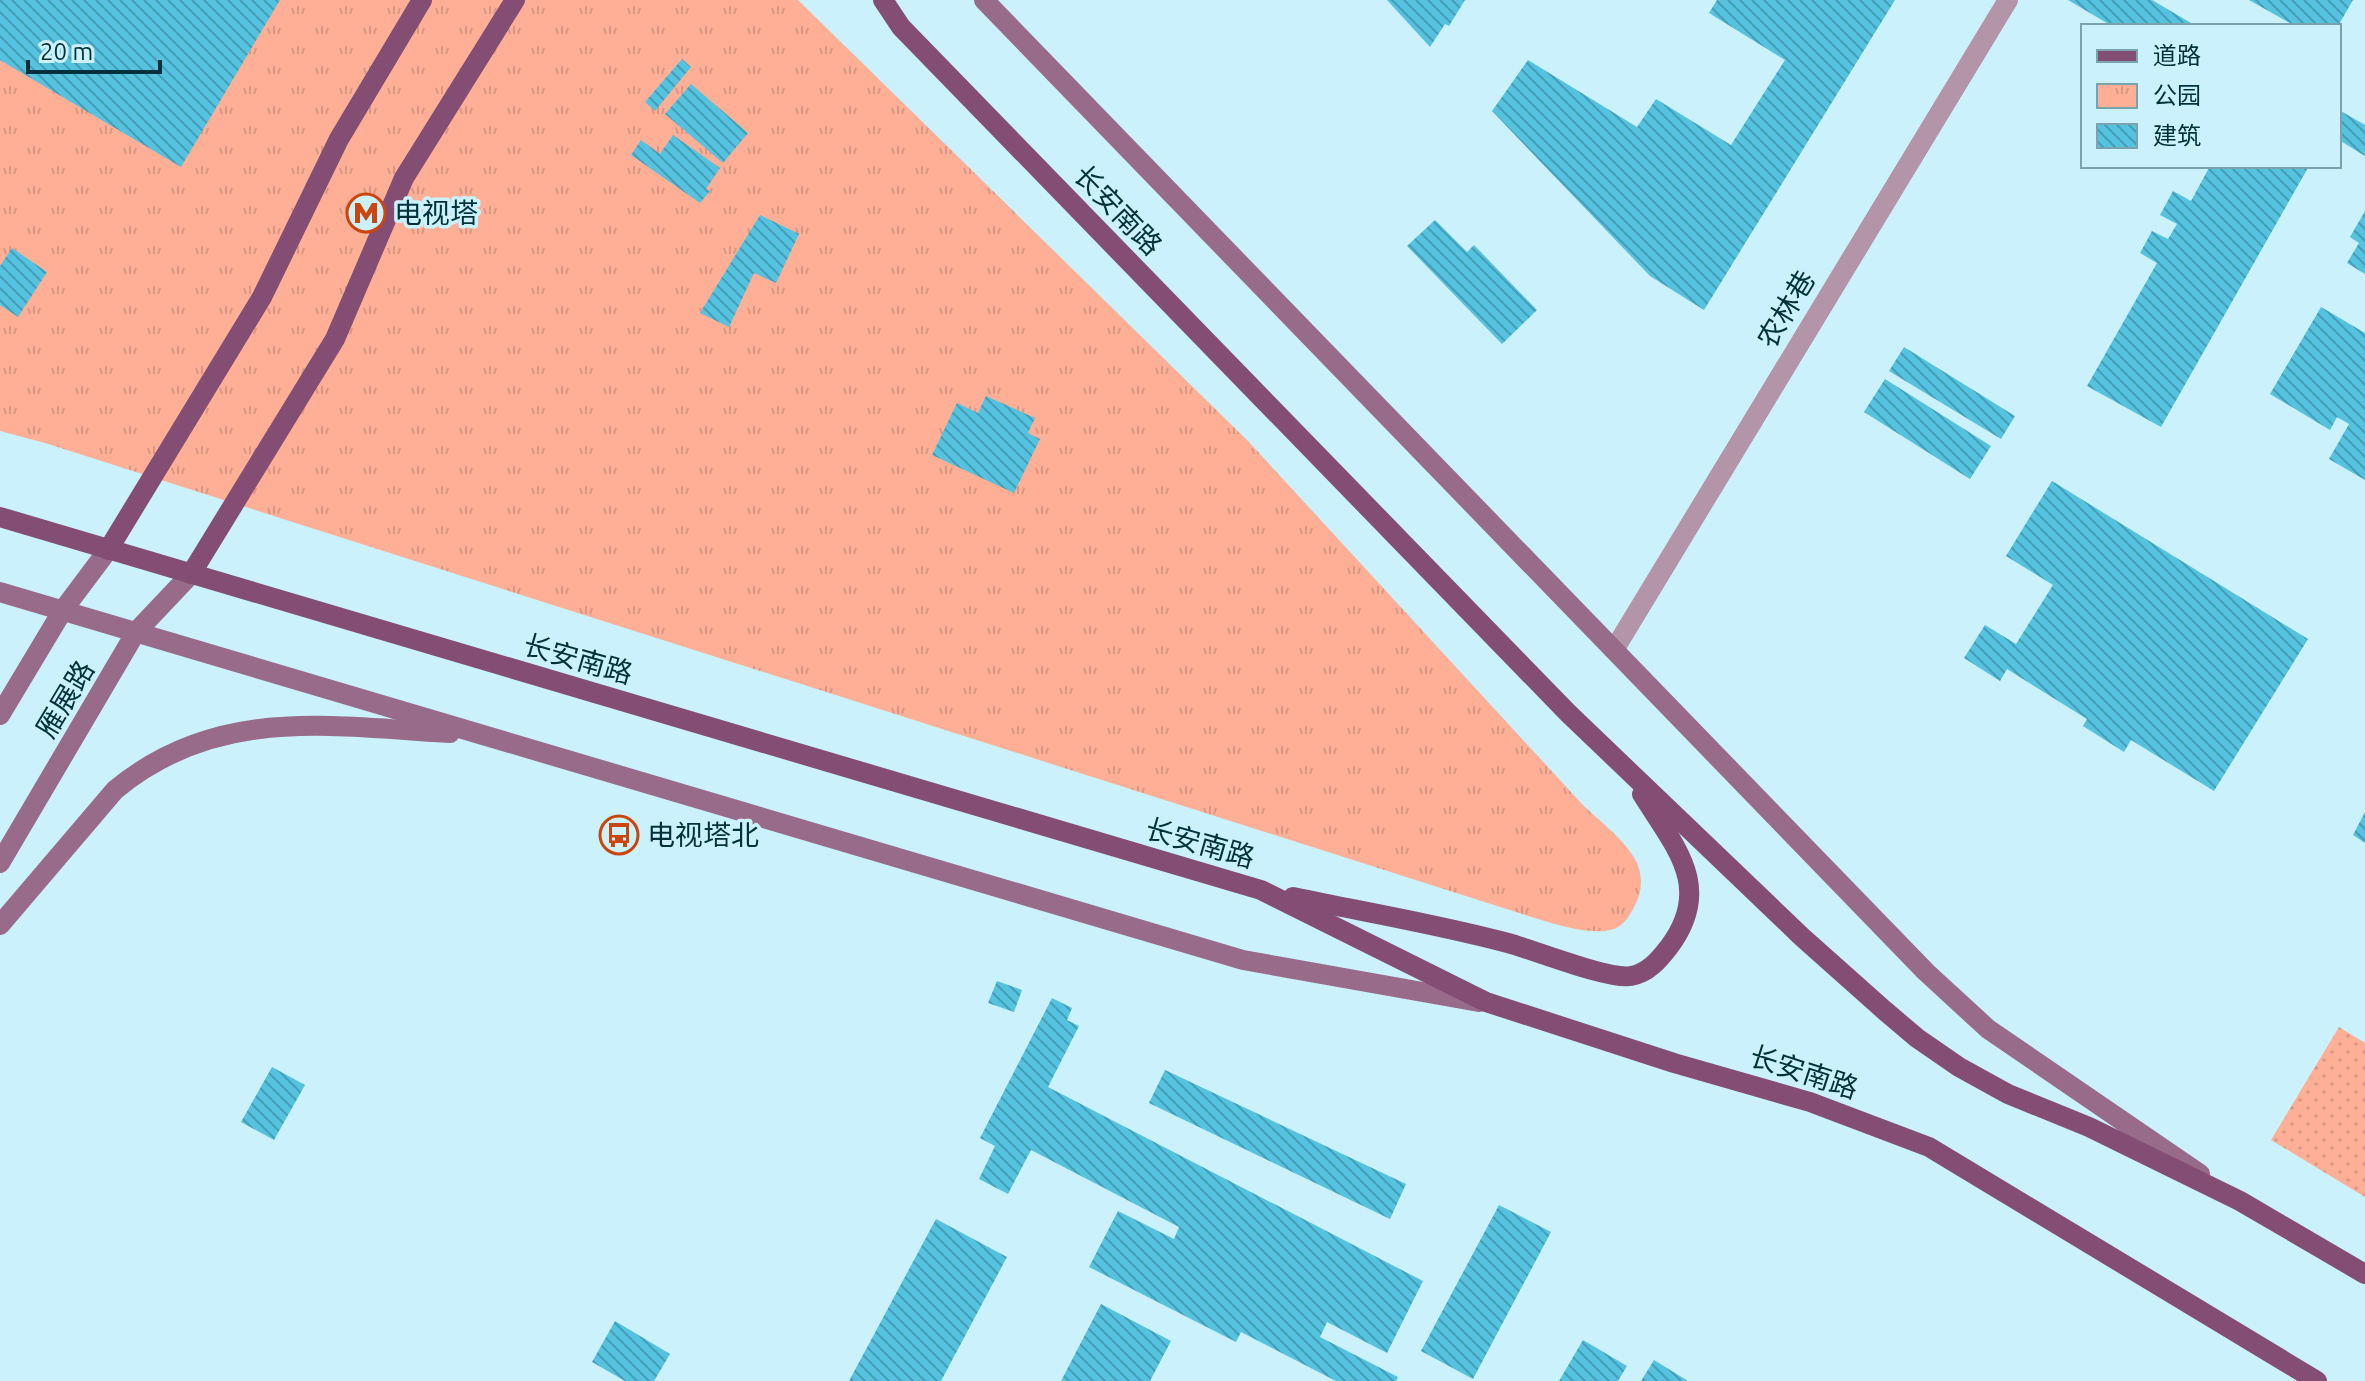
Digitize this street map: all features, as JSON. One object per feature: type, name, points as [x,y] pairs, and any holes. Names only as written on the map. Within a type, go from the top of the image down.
[{"type":"main road","points":[[108,550],[262,297],[339,139],[422,0]]},
{"type":"main road","points":[[191,574],[335,339],[404,178],[515,0]]},
{"type":"main road","name":"长安南路","points":[[883,0],[901,27],[1557,701],[1802,937],[1927,1045],[2008,1094],[2089,1127],[2240,1201],[2365,1274]]},
{"type":"main road","points":[[984,0],[1926,972],[1979,1021],[2096,1105],[2240,1201]]},
{"type":"main road","name":"长安南路","points":[[0,517],[1261,890],[1491,1004],[1674,1063],[1810,1102],[1929,1147],[2317,1381]]},
{"type":"main road","name":"雁展路","points":[[0,715],[63,610],[108,550]]},
{"type":"main road","name":"雁展路","points":[[0,863],[136,632],[191,574]]},
{"type":"main road","points":[[0,592],[1243,960],[1491,1004]]},
{"type":"main road","points":[[0,925],[115,790],[137,771],[186,745],[226,734],[298,724],[486,735]]},
{"type":"main road","points":[[1261,890],[1505,942],[1609,974],[1628,976],[1645,972],[1671,944],[1685,917],[1691,896],[1687,872],[1678,852],[1626,768]]},
{"type":"street","name":"农林巷","points":[[1614,650],[2008,0]]},
{"type":"green space","points":[[0,0],[798,0],[1248,441],[1582,804],[1619,839],[1637,863],[1641,879],[1632,910],[1621,925],[1612,930],[1586,931],[1542,920],[0,431]]},
{"type":"green space","points":[[2339,1027],[2365,1043],[2365,1197],[2271,1140]]},
{"type":"building","points":[[0,0],[280,0],[181,167],[0,60]]},
{"type":"building","points":[[1387,0],[1465,0],[1449,26],[1445,24],[1430,47]]},
{"type":"building","points":[[1717,0],[1895,0],[1704,310],[1650,276],[1492,111],[1528,60],[1637,127],[1656,99],[1731,145],[1785,60],[1709,13]]},
{"type":"building","points":[[2068,0],[2152,0],[2193,24],[2109,24]]},
{"type":"building","points":[[2249,0],[2353,0],[2339,24],[2291,24]]},
{"type":"building","points":[[682,59],[691,67],[655,111],[645,102]]},
{"type":"building","points":[[691,84],[748,133],[723,163],[665,114]]},
{"type":"building","points":[[2341,111],[2365,125],[2365,156],[2341,141]]},
{"type":"building","points":[[673,135],[720,168],[706,189],[710,191],[700,203],[631,155],[641,140],[660,154]]},
{"type":"building","points":[[2209,168],[2308,168],[2161,427],[2087,386],[2157,263],[2140,253],[2152,231],[2168,239],[2177,224],[2160,215],[2173,191],[2191,201]]},
{"type":"building","points":[[2365,211],[2365,274],[2347,263],[2359,243],[2350,237]]},
{"type":"building","points":[[760,215],[799,234],[776,283],[754,273],[729,327],[700,313]]},
{"type":"building","points":[[1435,220],[1467,252],[1474,245],[1537,310],[1502,344],[1407,246]]},
{"type":"building","points":[[12,248],[47,272],[18,317],[0,305],[0,266]]},
{"type":"building","points":[[2321,307],[2365,333],[2365,480],[2329,459],[2349,424],[2337,417],[2330,430],[2270,394]]},
{"type":"building","points":[[1904,347],[2015,416],[2001,439],[1889,371]]},
{"type":"building","points":[[1885,379],[1991,446],[1970,479],[1864,412]]},
{"type":"building","points":[[986,396],[1035,418],[1028,433],[1040,439],[1014,493],[932,455],[957,403],[978,413]]},
{"type":"building","points":[[2052,481],[2308,639],[2214,791],[2131,740],[2124,752],[2083,726],[2087,719],[2007,669],[2000,681],[1964,658],[1985,625],[2016,644],[2053,585],[2006,556]]},
{"type":"building","points":[[2365,812],[2365,843],[2353,835]]},
{"type":"building","points":[[997,981],[1022,990],[1014,1012],[988,1003]]},
{"type":"building","points":[[1052,998],[1072,1008],[1067,1020],[1079,1026],[1048,1087],[1423,1281],[1387,1353],[1327,1322],[1320,1337],[1398,1377],[1396,1381],[1336,1381],[1241,1332],[1236,1342],[1089,1267],[1118,1211],[1174,1239],[1179,1227],[1031,1150],[1008,1194],[979,1179],[995,1146],[980,1138]]},
{"type":"building","points":[[272,1067],[305,1085],[274,1140],[241,1122]]},
{"type":"building","points":[[1165,1070],[1406,1184],[1390,1219],[1149,1103]]},
{"type":"building","points":[[1499,1205],[1551,1232],[1473,1379],[1421,1351]]},
{"type":"building","points":[[936,1219],[1007,1257],[941,1381],[849,1381]]},
{"type":"building","points":[[1101,1304],[1171,1341],[1150,1381],[1061,1381]]},
{"type":"building","points":[[615,1321],[670,1354],[654,1381],[625,1381],[592,1362]]},
{"type":"building","points":[[1583,1340],[1627,1366],[1618,1381],[1559,1381]]},
{"type":"building","points":[[1654,1360],[1688,1381],[1641,1381]]},
{"type":"place","name":"电视塔","points":[[366,213]]},
{"type":"place","name":"电视塔北","points":[[619,835]]}]
